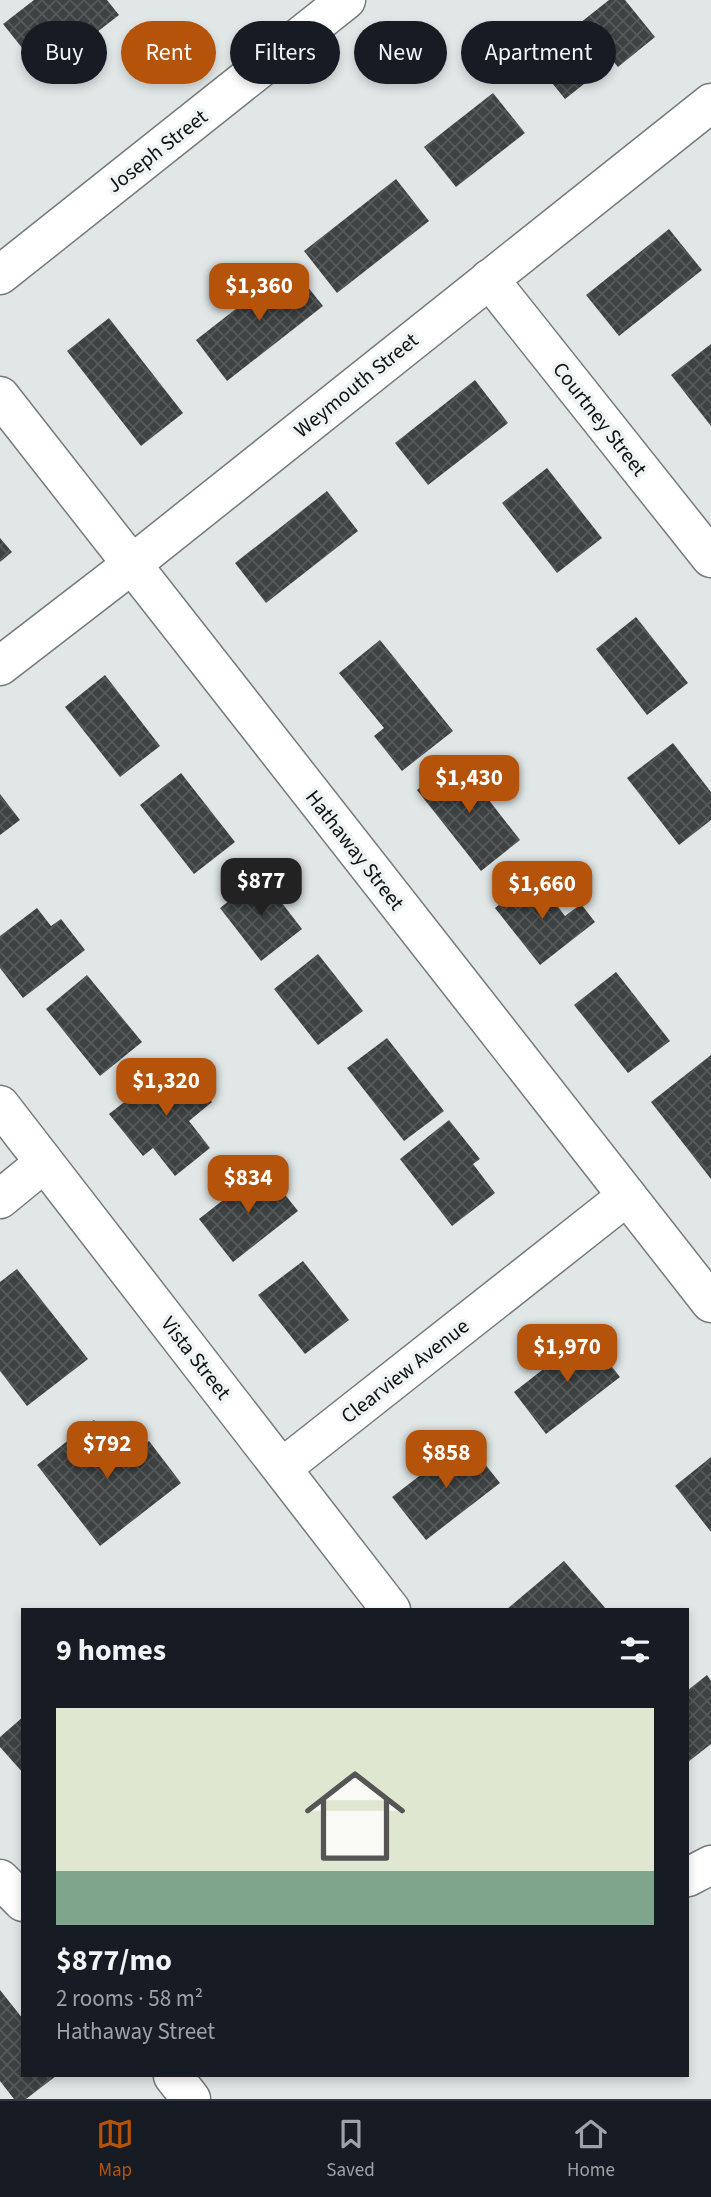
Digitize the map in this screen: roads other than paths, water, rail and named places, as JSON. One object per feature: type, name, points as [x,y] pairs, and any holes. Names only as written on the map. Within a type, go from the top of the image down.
[{"type":"street","name":"Joseph Street","points":[[0,275],[346,0]]},
{"type":"street","name":"Weymouth Street","points":[[0,666],[131,565],[711,103]]},
{"type":"street","name":"Courtney Street","points":[[489,279],[711,558]]},
{"type":"street","name":"Hathaway Street","points":[[0,396],[711,1303]]},
{"type":"street","name":"Vista Street","points":[[0,1105],[389,1608]]},
{"type":"street","points":[[0,1199],[44,1163]]},
{"type":"street","name":"Clearview Avenue","points":[[282,1468],[627,1196]]},
{"type":"street","points":[[689,1876],[711,1865]]},
{"type":"street","points":[[0,1879],[21,1900]]},
{"type":"street","points":[[174,2077],[191,2099]]}]
